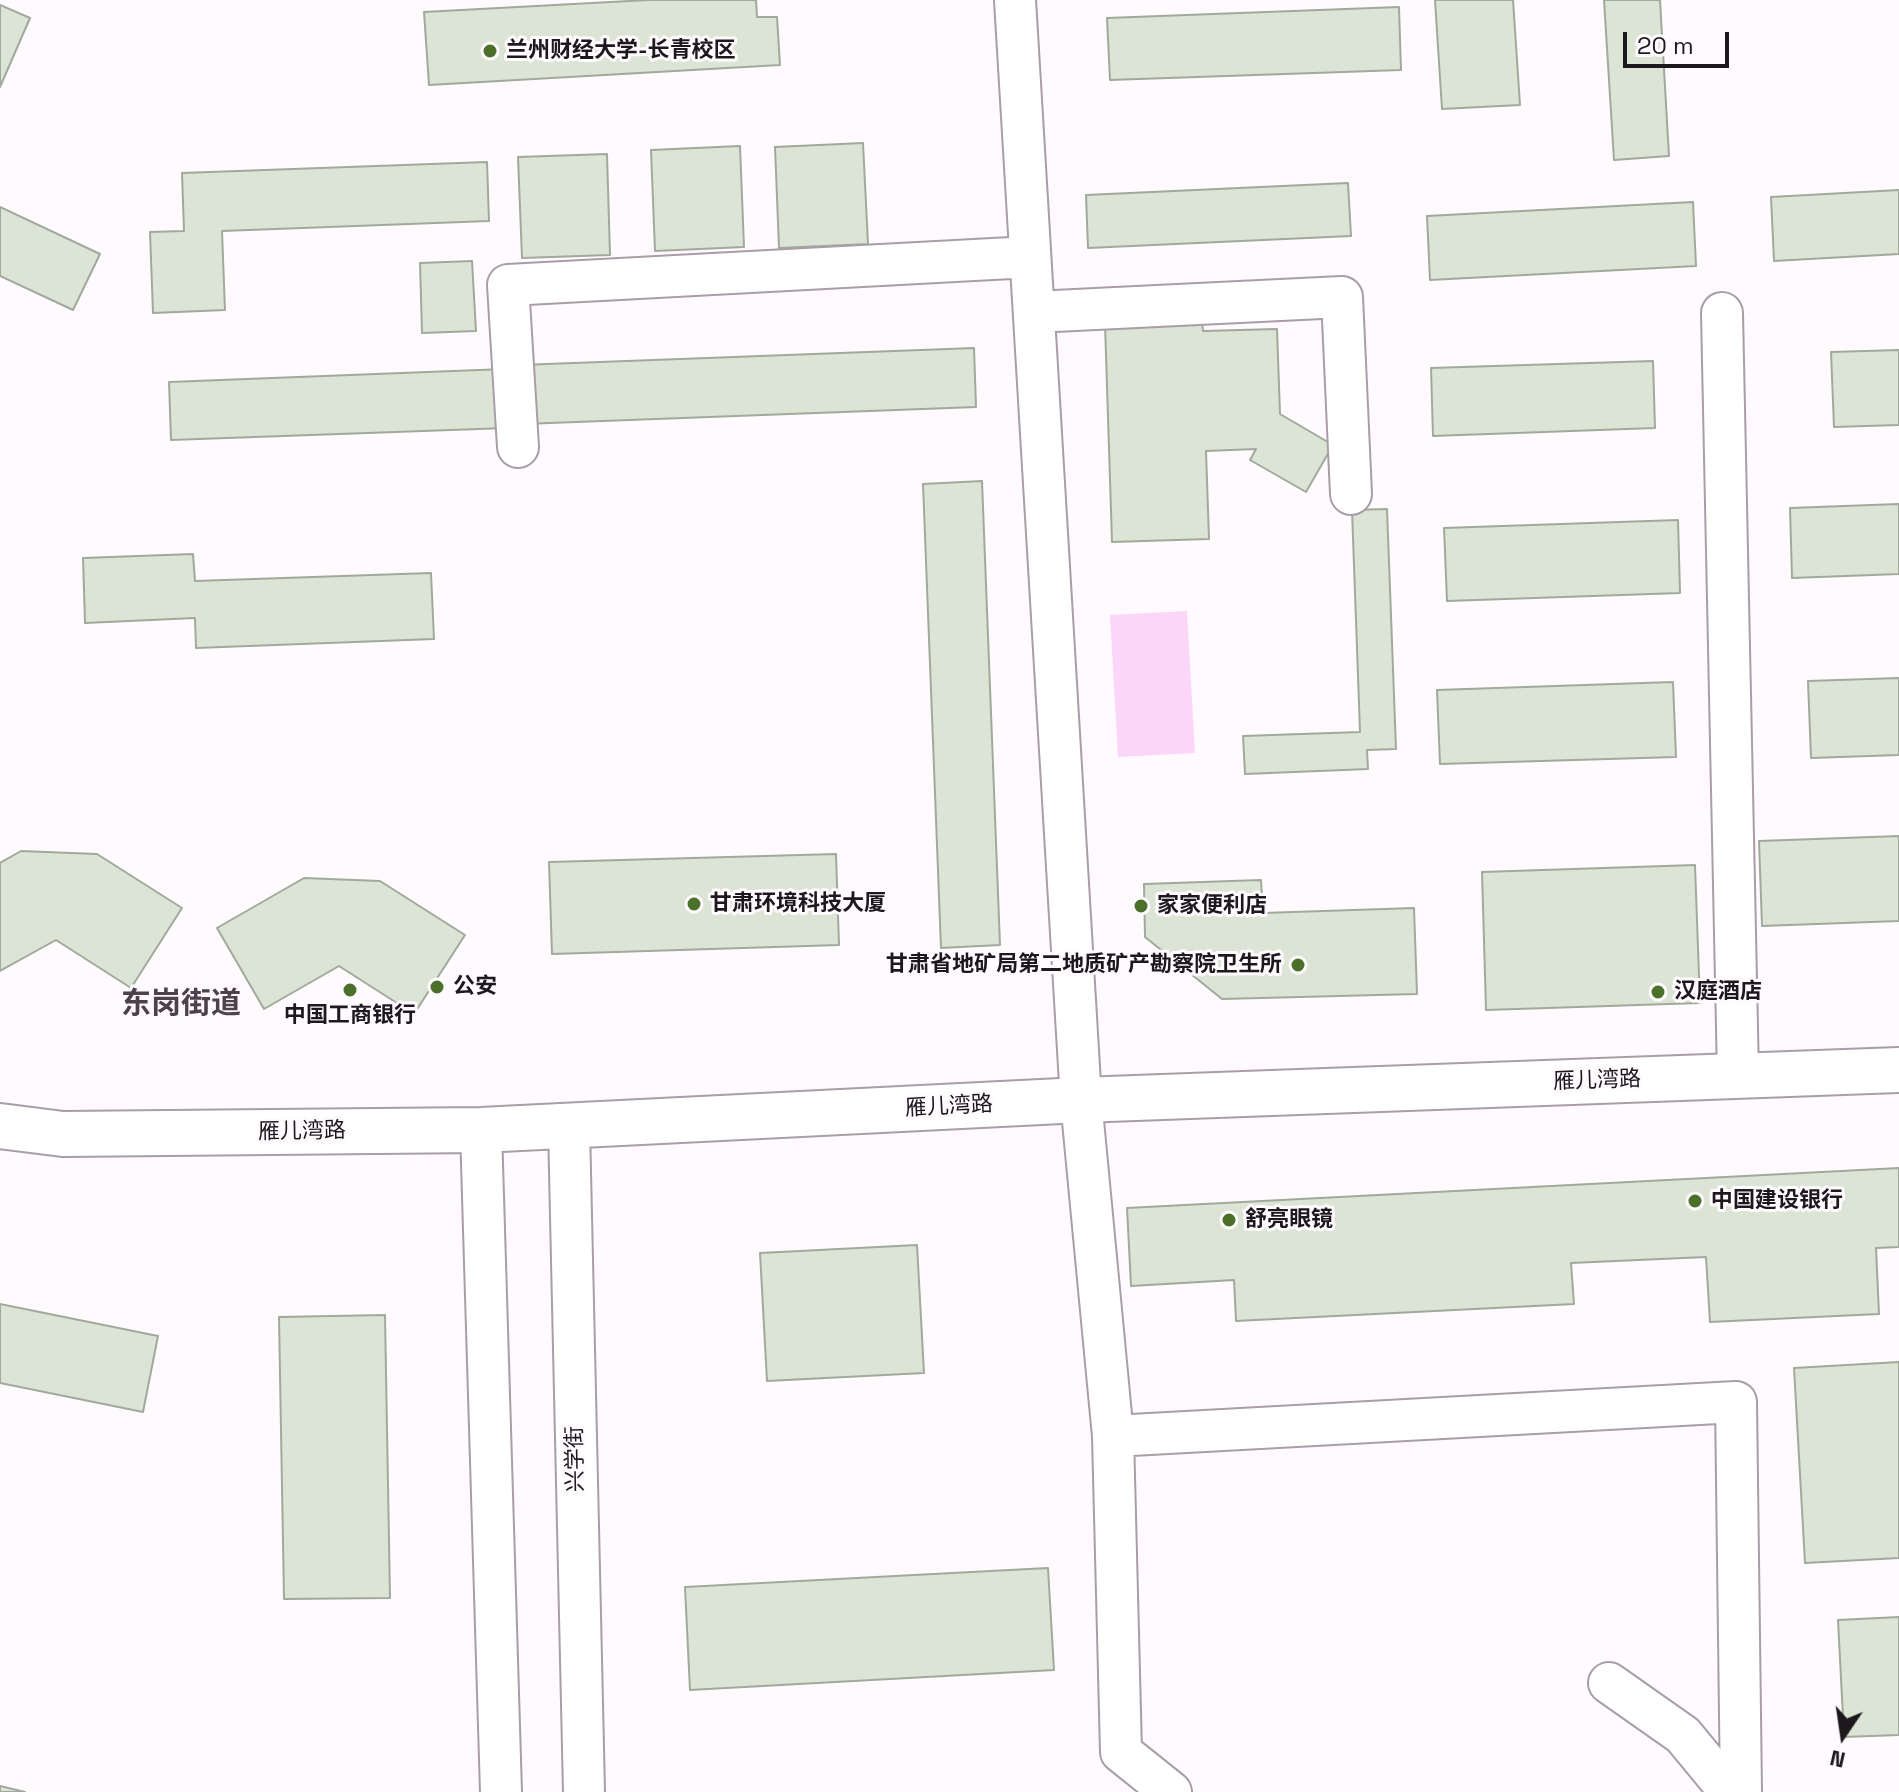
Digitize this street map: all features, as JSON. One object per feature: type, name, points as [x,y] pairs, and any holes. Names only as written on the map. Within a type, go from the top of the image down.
[{"type":"main road","name":"雁儿湾路","points":[[0,1126],[63,1134],[481,1130],[1081,1100],[1899,1070]]},
{"type":"street","points":[[1015,0],[1081,1100],[1113,1436],[1121,1752],[1171,1792]]},
{"type":"street","points":[[518,447],[508,285],[1030,257]]},
{"type":"street","points":[[1034,312],[1342,297],[1351,494]]},
{"type":"street","points":[[1722,313],[1738,1076]]},
{"type":"street","name":"兴学街","points":[[569,1127],[584,1792]]},
{"type":"street","points":[[481,1130],[501,1792]]},
{"type":"street","points":[[1113,1436],[1736,1402],[1741,1792]]},
{"type":"street","points":[[1609,1683],[1683,1735],[1730,1792]]},
{"type":"shaded area","points":[[1187,611],[1195,753],[1118,757],[1110,615]]},
{"type":"building","points":[[648,0],[756,0],[757,17],[777,17],[780,65],[429,85],[424,12]]},
{"type":"building","points":[[1435,0],[1513,0],[1520,105],[1442,109]]},
{"type":"building","points":[[1604,0],[1660,0],[1669,156],[1614,160]]},
{"type":"building","points":[[0,5],[30,18],[0,87]]},
{"type":"building","points":[[1399,7],[1401,70],[1110,80],[1107,18]]},
{"type":"building","points":[[863,143],[868,244],[779,248],[775,147]]},
{"type":"building","points":[[740,146],[744,247],[655,251],[651,150]]},
{"type":"building","points":[[607,154],[610,255],[522,258],[518,157]]},
{"type":"building","points":[[487,162],[489,221],[222,231],[225,310],[153,313],[150,232],[184,231],[182,173]]},
{"type":"building","points":[[1348,183],[1351,236],[1088,248],[1086,195]]},
{"type":"building","points":[[1899,190],[1899,254],[1774,261],[1771,197]]},
{"type":"building","points":[[1693,202],[1696,266],[1430,280],[1427,216]]},
{"type":"building","points":[[0,207],[100,254],[73,310],[0,276]]},
{"type":"building","points":[[472,261],[476,331],[422,333],[420,263]]},
{"type":"building","points":[[1202,322],[1203,331],[1277,329],[1280,414],[1333,445],[1306,492],[1250,460],[1256,449],[1206,451],[1209,539],[1112,542],[1105,324]]},
{"type":"building","points":[[974,348],[976,407],[523,424],[520,365]]},
{"type":"building","points":[[1899,350],[1899,425],[1834,427],[1831,352]]},
{"type":"building","points":[[1653,361],[1655,428],[1433,436],[1431,368]]},
{"type":"building","points":[[505,369],[507,428],[171,440],[169,382]]},
{"type":"building","points":[[982,481],[1000,945],[941,948],[923,484]]},
{"type":"building","points":[[1899,504],[1899,574],[1792,578],[1790,508]]},
{"type":"building","points":[[1387,509],[1396,749],[1367,750],[1368,769],[1245,774],[1243,736],[1360,732],[1352,510]]},
{"type":"building","points":[[1678,520],[1680,593],[1447,601],[1444,528]]},
{"type":"building","points":[[193,554],[195,581],[431,573],[434,639],[196,648],[195,618],[85,623],[83,558]]},
{"type":"building","points":[[1899,678],[1899,755],[1811,758],[1808,681]]},
{"type":"building","points":[[1673,682],[1676,757],[1440,764],[1437,690]]},
{"type":"building","points":[[1899,836],[1899,921],[1762,926],[1759,841]]},
{"type":"building","points":[[21,851],[97,854],[182,908],[131,988],[56,940],[0,971],[0,863]]},
{"type":"building","name":"甘肃环境科技大厦","points":[[836,854],[839,945],[552,954],[549,862]]},
{"type":"building","points":[[1695,865],[1700,1003],[1486,1010],[1482,872]]},
{"type":"building","points":[[304,878],[380,881],[465,935],[414,1014],[339,966],[264,1009],[217,928]]},
{"type":"building","name":"甘肃省地矿局第二地质矿产勘察院卫生所","points":[[1261,880],[1263,913],[1414,908],[1417,994],[1222,999],[1145,937],[1144,884]]},
{"type":"building","points":[[1899,1168],[1899,1247],[1876,1248],[1879,1314],[1710,1322],[1706,1257],[1571,1263],[1574,1304],[1236,1321],[1234,1280],[1131,1286],[1127,1208]]},
{"type":"building","points":[[917,1245],[924,1373],[767,1381],[760,1253]]},
{"type":"building","points":[[0,1304],[158,1336],[143,1412],[0,1383]]},
{"type":"building","points":[[385,1315],[390,1598],[284,1599],[279,1317]]},
{"type":"building","points":[[1899,1362],[1899,1558],[1805,1563],[1794,1368]]},
{"type":"building","points":[[1048,1568],[1054,1670],[690,1690],[685,1587]]},
{"type":"building","points":[[1899,1617],[1899,1735],[1844,1737],[1838,1620]]},
{"type":"building","points":[[0,1786],[25,1792],[0,1792]]},
{"type":"place","name":"兰州财经大学-长青校区","points":[[490,51]]},
{"type":"place","name":"甘肃环境科技大厦","points":[[694,904]]},
{"type":"place","name":"家家便利店","points":[[1141,906]]},
{"type":"place","name":"甘肃省地矿局第二地质矿产勘察院卫生所","points":[[1298,965]]},
{"type":"place","name":"公安","points":[[437,987]]},
{"type":"place","name":"中国工商银行","points":[[350,990]]},
{"type":"place","name":"汉庭酒店","points":[[1658,992]]},
{"type":"place","name":"中国建设银行","points":[[1695,1201]]},
{"type":"place","name":"舒亮眼镜","points":[[1229,1220]]},
{"type":"district","name":"东岗街道","points":[[181,1005]]}]
